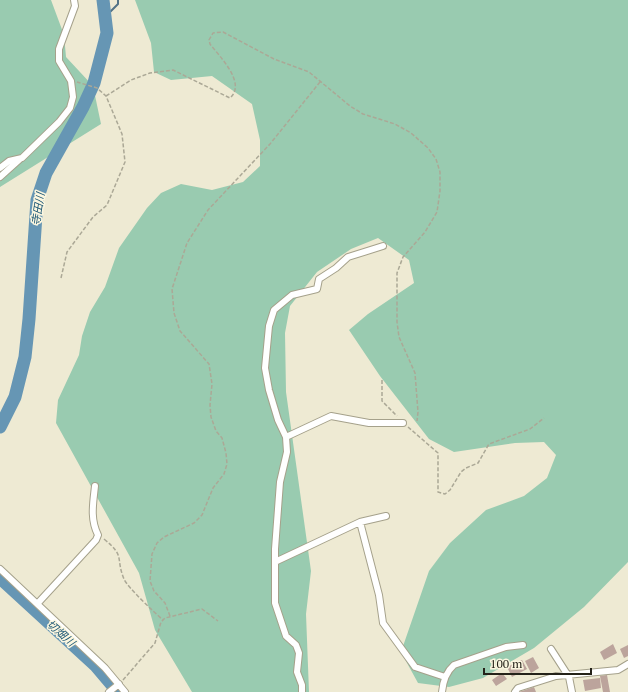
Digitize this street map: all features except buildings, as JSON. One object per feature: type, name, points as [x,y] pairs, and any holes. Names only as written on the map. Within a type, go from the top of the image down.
[{"type":"street","points":[[0,177],[60,122],[70,108],[72,97],[71,81],[59,61],[59,49],[75,6],[74,0]]},
{"type":"street","points":[[0,168],[9,161],[22,158]]},
{"type":"street","points":[[302,692],[302,685],[297,672],[299,653],[296,645],[286,636],[275,604],[276,549],[280,482],[287,452],[286,437],[278,420],[269,390],[265,368],[269,326],[274,310],[292,295],[317,289],[319,279],[336,268],[348,257],[383,246]]},
{"type":"street","points":[[286,437],[331,416],[369,423],[404,423]]},
{"type":"street","points":[[38,604],[96,540],[98,535],[93,525],[95,486]]},
{"type":"street","points":[[276,561],[360,522],[386,516]]},
{"type":"street","points":[[360,522],[379,595],[383,623],[415,667],[446,677]]},
{"type":"street","points":[[0,569],[105,668],[125,692]]},
{"type":"street","points":[[442,692],[449,670],[454,665],[506,647],[523,645]]},
{"type":"street","points":[[552,649],[568,675],[572,692]]},
{"type":"street","points":[[515,692],[518,688],[556,676],[618,670],[628,664]]},
{"type":"street","points":[[109,692],[119,684]]},
{"type":"path","points":[[106,96],[131,80],[150,73],[173,70],[230,98],[235,82],[228,66],[210,44],[210,37],[213,33],[223,32],[274,59],[302,68],[350,106],[363,114],[395,124],[411,133],[428,148],[436,159],[440,172],[438,212],[425,232],[403,258],[397,273],[397,322],[399,337],[415,373],[418,412],[417,421]]},
{"type":"path","points":[[61,278],[67,252],[93,217],[107,205],[125,162],[122,134],[106,96],[97,88],[71,81]]},
{"type":"path","points":[[170,616],[165,603],[154,591],[150,581],[152,554],[157,543],[164,537],[194,523],[202,515],[213,488],[224,474],[227,464],[222,438],[216,431],[211,417],[210,406],[212,384],[209,364],[180,331],[174,313],[172,289],[187,243],[208,210],[270,144],[320,82]]},
{"type":"path","points":[[382,380],[382,401],[438,453],[438,492],[445,494],[450,490],[461,472],[478,463],[489,444],[530,429],[544,418]]},
{"type":"path","points":[[98,535],[116,549],[119,555],[124,580],[163,620]]},
{"type":"path","points":[[119,684],[155,642],[159,627],[163,620],[202,609],[218,621]]},
{"type":"green space","points":[[0,0],[51,0],[64,35],[66,57],[93,86],[101,124],[0,187]]},
{"type":"green space","points":[[135,0],[628,0],[628,562],[584,607],[534,648],[483,678],[449,687],[418,683],[401,652],[429,571],[450,543],[486,510],[524,496],[547,478],[556,455],[544,442],[515,443],[454,452],[429,439],[380,376],[349,330],[368,314],[414,283],[409,260],[378,238],[351,249],[317,272],[290,306],[285,333],[286,392],[311,571],[306,614],[309,692],[192,692],[155,630],[139,573],[56,423],[58,400],[79,355],[82,336],[90,312],[105,287],[119,248],[147,208],[161,193],[181,184],[212,190],[243,182],[260,166],[260,140],[252,104],[212,76],[171,80],[154,72],[151,43]]},
{"type":"waterway","name":"寺田川","points":[[0,427],[15,397],[25,357],[37,200],[46,173],[83,107],[94,83],[107,33],[103,0]]},
{"type":"waterway","points":[[106,16],[118,4],[118,0]]},
{"type":"waterway","name":"切畑川","points":[[0,578],[96,666],[118,692]]}]
